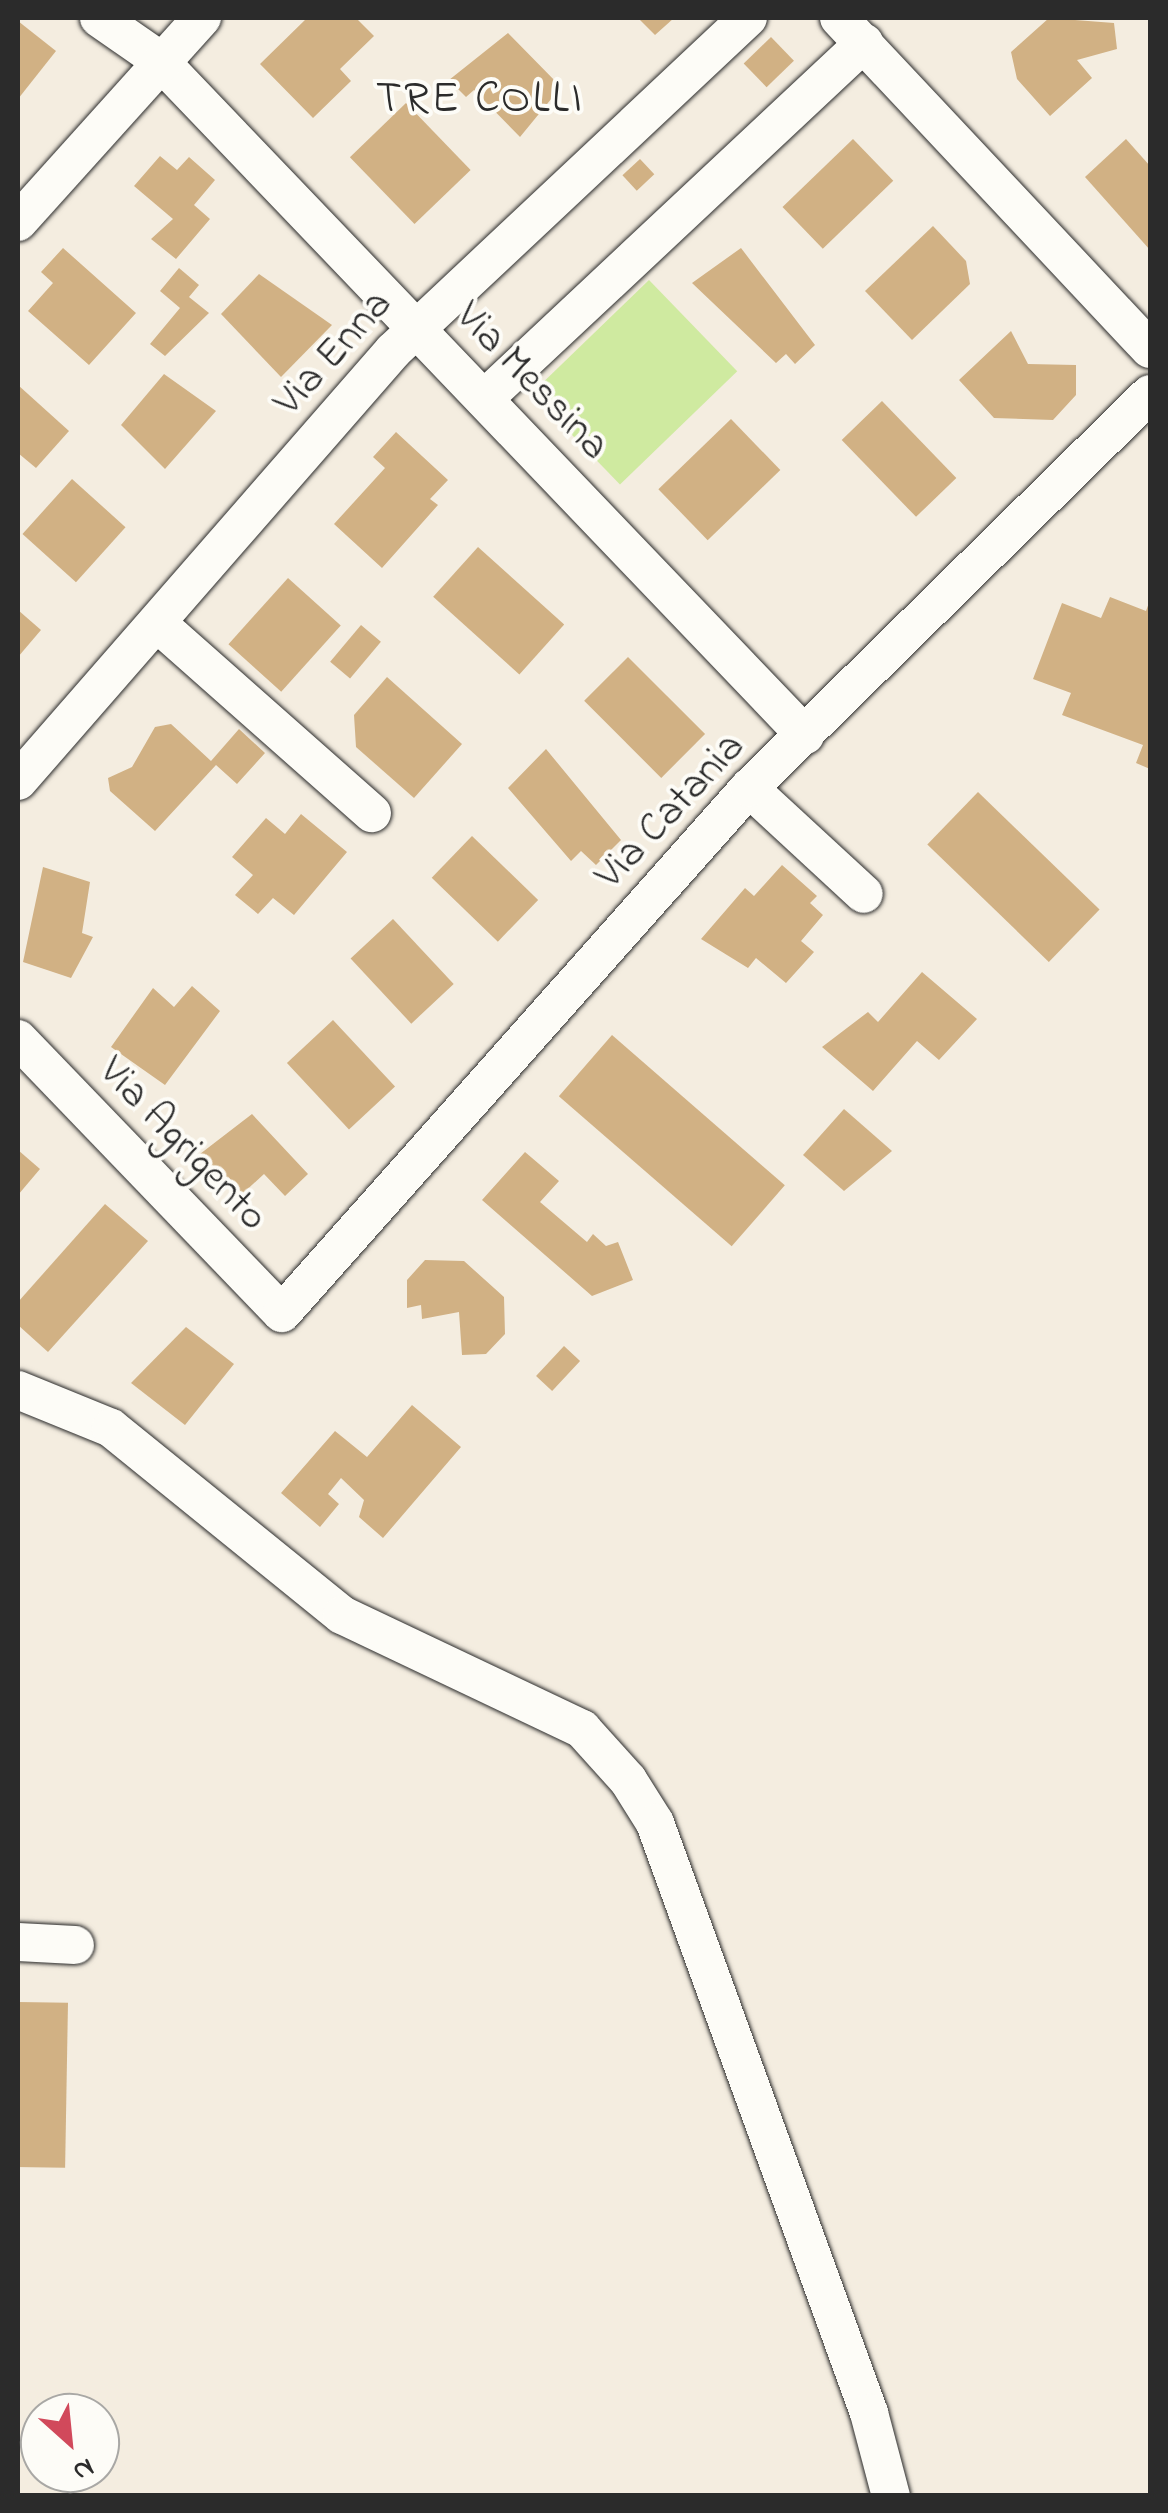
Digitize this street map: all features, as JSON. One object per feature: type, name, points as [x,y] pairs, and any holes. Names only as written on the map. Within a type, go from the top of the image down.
[{"type":"street","name":"Via Messina","points":[[99,18],[158,59],[805,735]]},
{"type":"street","points":[[18,222],[158,59],[202,18]]},
{"type":"street","name":"Via Enna","points":[[18,781],[418,328],[748,18]]},
{"type":"street","points":[[484,398],[851,30],[1150,349]]},
{"type":"street","name":"Via Catania","points":[[282,1313],[749,788],[1150,394]]},
{"type":"street","points":[[157,623],[372,813]]},
{"type":"street","points":[[749,788],[864,894]]},
{"type":"street","name":"Via Agrigento","points":[[18,1039],[282,1313]]},
{"type":"street","points":[[18,1390],[111,1428],[342,1616],[534,1699],[582,1729],[628,1780],[655,1824],[870,2412],[890,2496]]},
{"type":"street","points":[[18,1942],[74,1945]]},
{"type":"green space","points":[[649,280],[737,371],[620,485],[532,393]]},
{"type":"building","points":[[307,18],[356,18],[374,36],[340,69],[351,81],[313,118],[260,64]]},
{"type":"building","points":[[638,18],[674,18],[655,35]]},
{"type":"building","points":[[1049,18],[1114,23],[1117,49],[1077,60],[1092,78],[1050,116],[1017,79],[1011,52]]},
{"type":"building","points":[[18,21],[56,51],[18,99]]},
{"type":"building","points":[[508,33],[561,87],[520,137],[474,90],[466,97],[449,80]]},
{"type":"building","points":[[771,37],[794,61],[767,87],[744,63]]},
{"type":"building","points":[[406,103],[471,170],[414,224],[350,157]]},
{"type":"building","points":[[853,139],[893,181],[823,249],[783,207]]},
{"type":"building","points":[[1126,139],[1150,166],[1150,250],[1085,177]]},
{"type":"building","points":[[160,156],[177,170],[189,157],[215,180],[194,205],[210,219],[176,259],[151,239],[173,219],[134,186]]},
{"type":"building","points":[[640,159],[654,174],[637,191],[622,175]]},
{"type":"building","points":[[933,226],[966,261],[970,284],[912,340],[865,291]]},
{"type":"building","points":[[63,248],[136,313],[89,365],[28,311],[53,283],[41,272]]},
{"type":"building","points":[[741,248],[815,345],[795,364],[786,354],[776,363],[692,283]]},
{"type":"building","points":[[179,268],[199,285],[189,297],[209,313],[165,356],[150,344],[180,308],[160,291]]},
{"type":"building","points":[[259,274],[332,325],[281,377],[221,314]]},
{"type":"building","points":[[1011,331],[1028,364],[1076,365],[1076,395],[1053,420],[994,418],[959,380]]},
{"type":"building","points":[[164,374],[216,411],[165,469],[121,425]]},
{"type":"building","points":[[18,385],[69,431],[36,468],[18,453]]},
{"type":"building","points":[[882,401],[956,478],[916,517],[842,440]]},
{"type":"building","points":[[731,419],[780,470],[708,540],[658,489]]},
{"type":"building","points":[[396,432],[448,480],[430,499],[438,505],[382,568],[334,524],[385,468],[373,457]]},
{"type":"building","points":[[72,479],[126,527],[76,582],[22,534]]},
{"type":"building","points":[[478,547],[564,625],[519,674],[433,597]]},
{"type":"building","points":[[288,578],[341,626],[281,692],[228,644]]},
{"type":"building","points":[[1110,597],[1146,611],[1150,600],[1150,769],[1136,763],[1143,745],[1062,715],[1071,693],[1033,679],[1062,603],[1101,618]]},
{"type":"building","points":[[18,610],[41,630],[18,657]]},
{"type":"building","points":[[361,625],[381,642],[350,678],[330,662]]},
{"type":"building","points":[[628,657],[705,734],[661,778],[584,701]]},
{"type":"building","points":[[387,677],[462,744],[414,798],[356,747],[354,715]]},
{"type":"building","points":[[171,724],[211,761],[239,729],[265,753],[237,784],[216,765],[155,831],[110,791],[108,778],[132,767],[155,727]]},
{"type":"building","points":[[546,749],[621,840],[596,865],[581,851],[571,861],[508,788]]},
{"type":"building","points":[[978,792],[1100,909],[1049,962],[927,845]]},
{"type":"building","points":[[301,814],[347,852],[294,915],[273,898],[258,914],[235,895],[253,875],[232,857],[266,818],[285,834]]},
{"type":"building","points":[[472,836],[538,900],[498,942],[432,878]]},
{"type":"building","points":[[782,865],[817,896],[810,903],[823,915],[801,941],[814,952],[786,983],[756,958],[748,968],[701,939],[745,888],[754,896]]},
{"type":"building","points":[[43,867],[90,882],[82,933],[93,937],[71,978],[23,962]]},
{"type":"building","points":[[393,919],[454,984],[411,1024],[351,959]]},
{"type":"building","points":[[922,972],[977,1019],[939,1060],[917,1041],[873,1091],[822,1047],[868,1012],[878,1022]]},
{"type":"building","points":[[192,986],[220,1011],[165,1085],[111,1047],[153,988],[174,1007]]},
{"type":"building","points":[[333,1020],[395,1087],[349,1130],[287,1063]]},
{"type":"building","points":[[612,1035],[785,1185],[732,1246],[559,1096]]},
{"type":"building","points":[[844,1109],[892,1151],[844,1191],[803,1155]]},
{"type":"building","points":[[252,1114],[308,1174],[285,1196],[264,1174],[240,1196],[200,1154]]},
{"type":"building","points":[[18,1150],[40,1169],[18,1195]]},
{"type":"building","points":[[525,1152],[559,1181],[540,1202],[587,1242],[593,1234],[606,1246],[618,1242],[633,1280],[592,1296],[482,1200]]},
{"type":"building","points":[[105,1204],[148,1241],[48,1352],[18,1325],[18,1302]]},
{"type":"building","points":[[425,1260],[464,1261],[504,1297],[505,1334],[486,1354],[462,1355],[459,1312],[422,1319],[421,1305],[407,1308],[407,1280]]},
{"type":"building","points":[[186,1327],[234,1364],[185,1425],[131,1383]]},
{"type":"building","points":[[564,1346],[580,1361],[552,1391],[536,1376]]},
{"type":"building","points":[[412,1405],[461,1447],[383,1538],[359,1517],[364,1500],[341,1478],[328,1494],[339,1504],[320,1527],[281,1493],[335,1431],[367,1457]]},
{"type":"building","points":[[18,2002],[68,2003],[65,2168],[18,2167]]},
{"type":"district","name":"TRE COLLI","points":[[480,101]]}]
